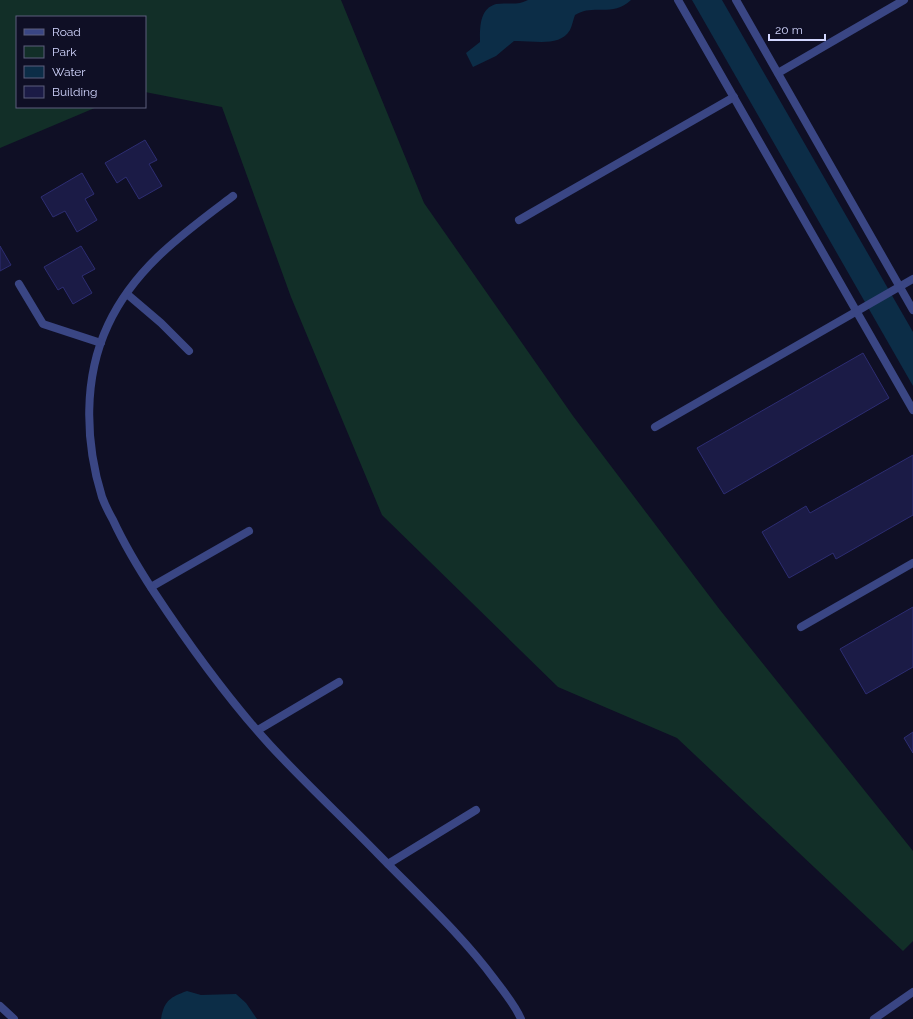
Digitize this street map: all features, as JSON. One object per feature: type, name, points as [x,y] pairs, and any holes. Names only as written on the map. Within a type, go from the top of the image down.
[{"type":"street","points":[[678,0],[913,410]]},
{"type":"street","points":[[736,0],[913,310]]},
{"type":"street","points":[[778,73],[904,0]]},
{"type":"street","points":[[519,220],[734,97]]},
{"type":"street","points":[[233,196],[174,240],[154,259],[127,294],[108,325],[95,361],[89,399],[90,445],[103,499],[129,553],[174,623],[220,685],[275,750],[458,934],[489,972],[516,1009],[521,1019]]},
{"type":"street","points":[[655,427],[913,279]]},
{"type":"street","points":[[19,284],[43,324],[101,343]]},
{"type":"street","points":[[127,294],[161,323],[189,350]]},
{"type":"street","points":[[151,587],[249,531]]},
{"type":"street","points":[[801,627],[913,563]]},
{"type":"street","points":[[258,730],[339,682]]},
{"type":"street","points":[[388,864],[476,810]]},
{"type":"street","points":[[874,1019],[913,992]]},
{"type":"street","points":[[0,1006],[14,1019]]},
{"type":"green space","points":[[0,0],[341,0],[424,203],[573,416],[720,610],[913,851],[913,941],[903,951],[677,738],[558,687],[382,515],[291,297],[222,107],[146,92],[146,16],[16,16],[16,108],[95,108],[0,148]]},
{"type":"water","points":[[528,0],[631,0],[617,8],[582,12],[575,15],[570,30],[565,36],[545,42],[514,41],[496,56],[473,67],[466,53],[480,42],[482,20],[486,10],[490,6],[496,4],[524,2]]},
{"type":"water","points":[[692,0],[722,0],[913,332],[913,386]]},
{"type":"water","points":[[187,991],[201,995],[236,994],[246,1003],[257,1019],[161,1019],[164,1008],[169,1000],[176,995]]},
{"type":"building","points":[[145,140],[157,160],[149,164],[162,186],[139,199],[126,177],[117,183],[105,163]]},
{"type":"building","points":[[82,173],[94,194],[85,199],[97,220],[77,232],[65,211],[53,217],[41,197]]},
{"type":"building","points":[[0,246],[11,265],[0,271]]},
{"type":"building","points":[[81,246],[95,269],[82,276],[92,293],[73,304],[63,287],[58,290],[44,267]]},
{"type":"building","points":[[863,353],[889,398],[724,494],[697,448]]},
{"type":"building","points":[[913,455],[913,515],[836,559],[833,553],[789,578],[762,532],[806,506],[810,513]]},
{"type":"building","points":[[913,607],[913,667],[866,694],[840,649]]},
{"type":"building","points":[[913,732],[913,753],[904,738]]}]
